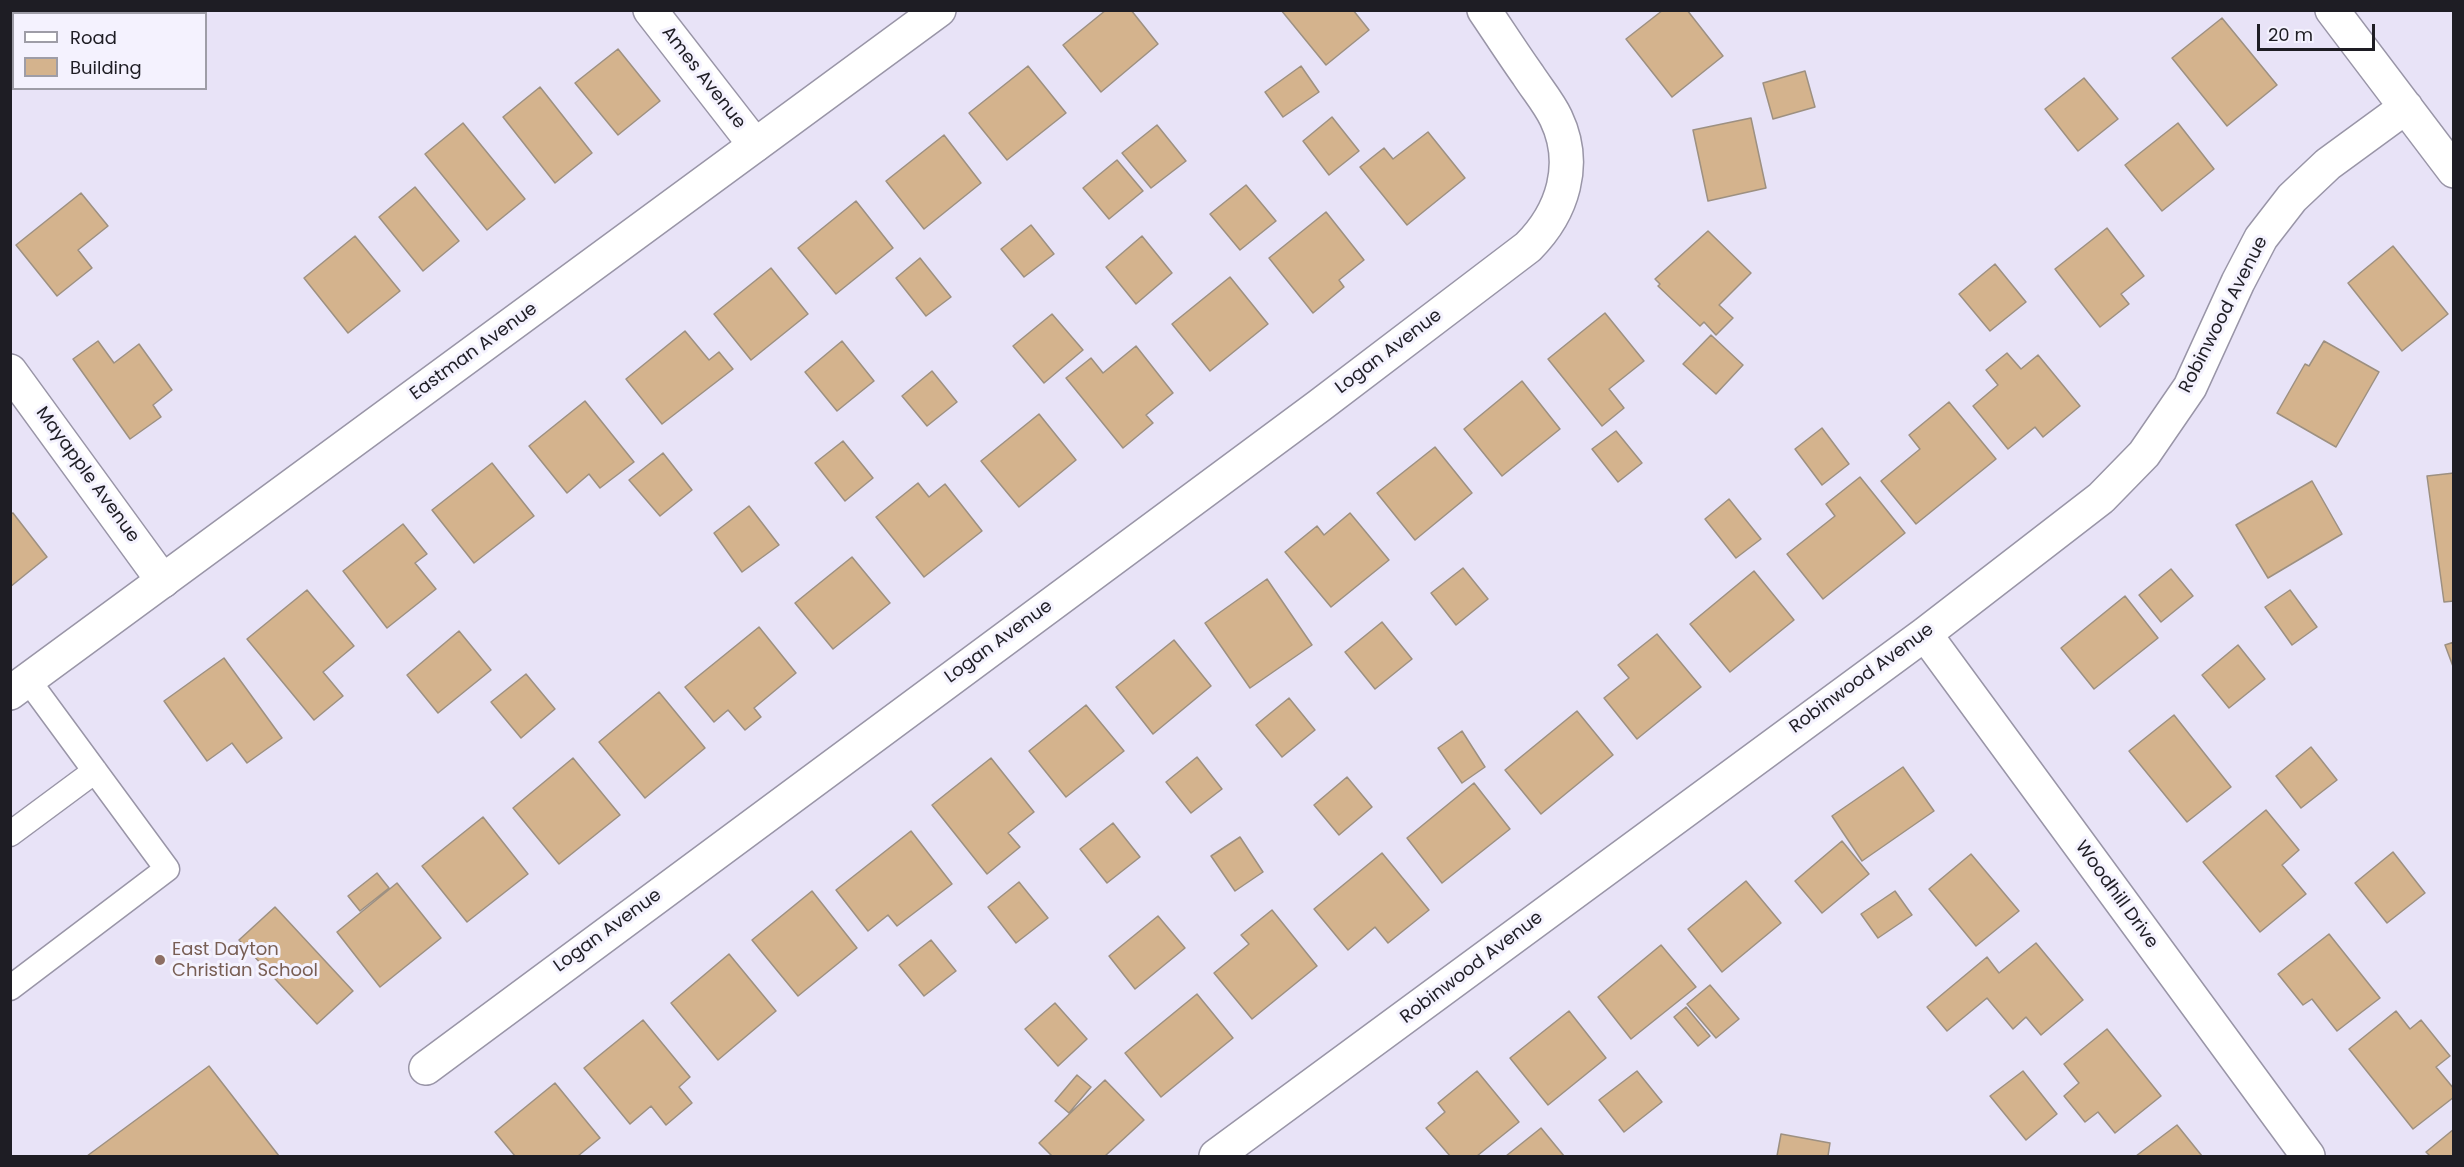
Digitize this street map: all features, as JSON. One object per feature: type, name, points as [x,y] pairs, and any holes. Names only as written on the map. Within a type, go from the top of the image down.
[{"type":"street","name":"Ames Avenue","points":[[650,10],[755,145]]},
{"type":"street","name":"Eastman Avenue","points":[[19,686],[939,10]]},
{"type":"street","name":"Logan Avenue","points":[[426,1068],[1319,406],[1528,247],[1542,233],[1560,204],[1567,172],[1565,143],[1556,117],[1484,10]]},
{"type":"street","points":[[2332,10],[2454,171]]},
{"type":"street","name":"Robinwood Avenue","points":[[1216,1156],[1925,634],[2077,519],[2144,454],[2190,387],[2238,282],[2261,238],[2292,198],[2328,164],[2406,107]]},
{"type":"street","name":"Mayapple Avenue","points":[[10,371],[163,581]]},
{"type":"street","name":"Woodhill Drive","points":[[1925,634],[2308,1156]]},
{"type":"lane","points":[[10,988],[167,869],[95,771],[19,686]]},
{"type":"lane","points":[[10,834],[95,771]]},
{"type":"building","points":[[1106,10],[1131,10],[1158,44],[1101,92],[1063,45]]},
{"type":"building","points":[[1281,10],[1353,10],[1369,30],[1326,65]]},
{"type":"building","points":[[1663,10],[1687,10],[1723,56],[1672,97],[1626,39]]},
{"type":"building","points":[[2222,18],[2277,85],[2227,126],[2172,58]]},
{"type":"building","points":[[618,49],[660,101],[618,135],[575,83]]},
{"type":"building","points":[[1028,66],[1066,113],[1007,160],[969,113]]},
{"type":"building","points":[[1301,66],[1319,92],[1283,117],[1265,92]]},
{"type":"building","points":[[1805,71],[1815,107],[1773,119],[1763,83]]},
{"type":"building","points":[[2084,78],[2118,119],[2078,151],[2045,109]]},
{"type":"building","points":[[540,87],[592,153],[555,183],[503,117]]},
{"type":"building","points":[[1332,117],[1359,151],[1329,175],[1303,141]]},
{"type":"building","points":[[1751,118],[1766,188],[1708,201],[1693,130]]},
{"type":"building","points":[[463,123],[525,199],[487,230],[425,154]]},
{"type":"building","points":[[2178,123],[2214,169],[2162,211],[2125,165]]},
{"type":"building","points":[[1157,125],[1186,161],[1151,188],[1122,153]]},
{"type":"building","points":[[1428,132],[1465,178],[1407,225],[1360,167],[1384,148],[1393,159]]},
{"type":"building","points":[[944,135],[981,183],[924,229],[886,181]]},
{"type":"building","points":[[1117,160],[1143,191],[1109,219],[1083,188]]},
{"type":"building","points":[[1246,185],[1276,221],[1240,250],[1210,214]]},
{"type":"building","points":[[415,187],[459,241],[423,271],[379,217]]},
{"type":"building","points":[[81,193],[108,226],[78,250],[92,268],[57,296],[16,245]]},
{"type":"building","points":[[856,201],[893,248],[836,294],[798,248]]},
{"type":"building","points":[[1326,212],[1364,260],[1339,280],[1344,287],[1313,313],[1269,258]]},
{"type":"building","points":[[1031,225],[1054,254],[1024,277],[1001,249]]},
{"type":"building","points":[[2107,228],[2144,276],[2121,294],[2129,304],[2100,327],[2055,269]]},
{"type":"building","points":[[1708,231],[1751,273],[1719,305],[1733,318],[1716,335],[1704,322],[1700,326],[1658,286],[1660,284],[1655,279]]},
{"type":"building","points":[[355,236],[400,291],[348,333],[304,278]]},
{"type":"building","points":[[1142,236],[1172,273],[1136,304],[1106,267]]},
{"type":"building","points":[[2393,246],[2448,314],[2402,351],[2348,283]]},
{"type":"building","points":[[920,258],[951,297],[926,316],[896,278]]},
{"type":"building","points":[[1995,264],[2026,302],[1990,331],[1959,294]]},
{"type":"building","points":[[771,268],[808,314],[751,360],[714,314]]},
{"type":"building","points":[[1230,277],[1268,324],[1210,371],[1172,324]]},
{"type":"building","points":[[1605,313],[1644,361],[1609,389],[1624,408],[1602,426],[1548,359]]},
{"type":"building","points":[[1052,314],[1083,350],[1044,383],[1013,346]]},
{"type":"building","points":[[685,331],[709,360],[719,352],[733,369],[662,424],[626,379]]},
{"type":"building","points":[[1711,335],[1743,365],[1716,394],[1683,364]]},
{"type":"building","points":[[98,341],[114,363],[139,344],[172,390],[153,405],[161,417],[130,439],[73,359]]},
{"type":"building","points":[[842,341],[874,381],[837,411],[805,372]]},
{"type":"building","points":[[2324,341],[2379,372],[2336,447],[2277,413],[2305,364],[2309,366]]},
{"type":"building","points":[[1136,346],[1173,393],[1146,415],[1153,423],[1123,448],[1066,378],[1091,358],[1103,373]]},
{"type":"building","points":[[2007,353],[2021,369],[2038,355],[2080,406],[2043,437],[2035,427],[2008,449],[1973,406],[1998,385],[1986,370]]},
{"type":"building","points":[[932,371],[957,402],[927,426],[902,396]]},
{"type":"building","points":[[1522,381],[1560,429],[1502,476],[1464,429]]},
{"type":"building","points":[[585,401],[634,462],[600,488],[589,474],[567,493],[529,446]]},
{"type":"building","points":[[1949,402],[1996,459],[1916,524],[1881,481],[1920,449],[1909,435]]},
{"type":"building","points":[[1039,414],[1076,460],[1019,507],[981,461]]},
{"type":"building","points":[[1822,428],[1849,464],[1822,485],[1795,449]]},
{"type":"building","points":[[1616,431],[1642,463],[1618,482],[1592,449]]},
{"type":"building","points":[[843,441],[873,478],[845,501],[815,463]]},
{"type":"building","points":[[1435,447],[1472,493],[1415,540],[1377,493]]},
{"type":"building","points":[[663,453],[692,490],[660,516],[629,480]]},
{"type":"building","points":[[492,463],[534,516],[474,563],[432,510]]},
{"type":"building","points":[[2454,473],[2454,601],[2444,602],[2427,476]]},
{"type":"building","points":[[1860,477],[1905,533],[1823,599],[1787,554],[1835,516],[1826,504]]},
{"type":"building","points":[[2312,481],[2342,534],[2268,578],[2236,525]]},
{"type":"building","points":[[918,483],[929,497],[945,484],[982,531],[924,577],[876,517]]},
{"type":"building","points":[[1729,499],[1761,539],[1736,558],[1705,519]]},
{"type":"building","points":[[749,506],[779,545],[742,572],[714,533]]},
{"type":"building","points":[[13,513],[47,557],[10,587],[10,514]]},
{"type":"building","points":[[1350,513],[1389,560],[1331,607],[1285,552],[1317,526],[1324,535]]},
{"type":"building","points":[[403,524],[427,554],[415,563],[436,589],[387,628],[343,571]]},
{"type":"building","points":[[852,557],[890,603],[833,649],[795,603]]},
{"type":"building","points":[[1463,568],[1488,599],[1456,625],[1431,593]]},
{"type":"building","points":[[2171,569],[2193,596],[2161,622],[2139,595]]},
{"type":"building","points":[[1754,571],[1794,620],[1730,672],[1690,624]]},
{"type":"building","points":[[1267,579],[1312,645],[1250,688],[1205,623]]},
{"type":"building","points":[[307,590],[354,646],[323,672],[343,696],[314,720],[247,639]]},
{"type":"building","points":[[2290,590],[2317,627],[2292,645],[2265,607]]},
{"type":"building","points":[[2125,596],[2158,638],[2094,689],[2061,648]]},
{"type":"building","points":[[1382,622],[1412,659],[1375,689],[1345,652]]},
{"type":"building","points":[[759,627],[796,673],[754,708],[761,717],[745,730],[728,710],[714,722],[685,687]]},
{"type":"building","points":[[459,631],[491,670],[438,713],[407,675]]},
{"type":"building","points":[[1657,634],[1701,687],[1637,739],[1604,698],[1629,678],[1618,665]]},
{"type":"building","points":[[1174,640],[1211,686],[1153,734],[1116,687]]},
{"type":"building","points":[[2454,642],[2454,669],[2445,645]]},
{"type":"building","points":[[2238,645],[2265,679],[2229,708],[2202,675]]},
{"type":"building","points":[[224,658],[282,738],[247,763],[232,743],[207,761],[164,701]]},
{"type":"building","points":[[526,674],[555,709],[521,738],[491,702]]},
{"type":"building","points":[[659,692],[705,748],[645,798],[599,742]]},
{"type":"building","points":[[1289,698],[1315,730],[1282,757],[1256,725]]},
{"type":"building","points":[[1086,705],[1124,751],[1066,797],[1029,751]]},
{"type":"building","points":[[1577,711],[1613,755],[1541,814],[1505,770]]},
{"type":"building","points":[[2174,715],[2231,787],[2187,822],[2129,751]]},
{"type":"building","points":[[1462,731],[1485,767],[1462,783],[1438,748]]},
{"type":"building","points":[[2311,747],[2337,780],[2301,808],[2276,776]]},
{"type":"building","points":[[1197,757],[1222,789],[1191,813],[1166,782]]},
{"type":"building","points":[[573,758],[620,815],[559,864],[513,808]]},
{"type":"building","points":[[991,758],[1034,812],[1008,833],[1020,847],[987,874],[932,805]]},
{"type":"building","points":[[1903,767],[1934,811],[1862,861],[1832,816]]},
{"type":"building","points":[[1347,777],[1372,807],[1339,835],[1314,805]]},
{"type":"building","points":[[1474,783],[1510,829],[1442,883],[1407,838]]},
{"type":"building","points":[[2266,810],[2299,850],[2282,865],[2306,894],[2260,932],[2203,862]]},
{"type":"building","points":[[483,817],[528,874],[467,922],[422,866]]},
{"type":"building","points":[[1113,823],[1140,857],[1107,883],[1080,849]]},
{"type":"building","points":[[911,831],[952,884],[897,926],[888,915],[868,931],[836,890]]},
{"type":"building","points":[[1240,837],[1263,872],[1235,891],[1211,856]]},
{"type":"building","points":[[1842,841],[1869,874],[1822,913],[1795,881]]},
{"type":"building","points":[[2393,852],[2425,893],[2387,923],[2355,883]]},
{"type":"building","points":[[1382,853],[1429,910],[1388,943],[1375,927],[1348,950],[1314,909]]},
{"type":"building","points":[[1971,854],[2019,911],[1976,946],[1929,889]]},
{"type":"building","points":[[377,873],[389,888],[360,911],[348,896]]},
{"type":"building","points":[[1746,881],[1781,923],[1722,972],[1688,929]]},
{"type":"building","points":[[1019,882],[1048,918],[1016,943],[988,907]]},
{"type":"building","points":[[397,883],[441,938],[380,987],[337,932]]},
{"type":"building","points":[[812,891],[857,948],[798,996],[752,940]]},
{"type":"building","points":[[1895,891],[1912,915],[1878,938],[1861,914]]},
{"type":"building","points":[[275,907],[353,991],[317,1024],[239,940]]},
{"type":"building","points":[[1272,910],[1317,966],[1252,1019],[1214,973],[1249,944],[1241,935]]},
{"type":"building","points":[[1158,916],[1185,948],[1135,989],[1109,956]]},
{"type":"building","points":[[2329,934],[2380,998],[2337,1031],[2312,999],[2303,1005],[2278,974]]},
{"type":"building","points":[[931,940],[956,971],[924,996],[899,965]]},
{"type":"building","points":[[2036,943],[2083,1000],[2041,1035],[2026,1017],[2013,1029],[1987,998],[1947,1031],[1927,1007],[1987,957],[1999,973]]},
{"type":"building","points":[[1661,945],[1696,987],[1631,1039],[1598,997]]},
{"type":"building","points":[[729,954],[776,1011],[718,1060],[671,1003]]},
{"type":"building","points":[[1710,985],[1739,1019],[1716,1038],[1687,1004]]},
{"type":"building","points":[[1197,994],[1233,1038],[1161,1097],[1125,1053]]},
{"type":"building","points":[[1055,1003],[1087,1039],[1058,1066],[1025,1029]]},
{"type":"building","points":[[1686,1007],[1710,1036],[1698,1046],[1674,1017]]},
{"type":"building","points":[[1569,1011],[1606,1058],[1548,1105],[1510,1058]]},
{"type":"building","points":[[2396,1011],[2410,1029],[2421,1020],[2450,1056],[2436,1067],[2454,1089],[2454,1097],[2413,1129],[2349,1049]]},
{"type":"building","points":[[643,1020],[690,1077],[679,1087],[692,1103],[666,1125],[651,1106],[630,1124],[584,1068]]},
{"type":"building","points":[[2107,1029],[2161,1096],[2115,1133],[2098,1112],[2085,1122],[2064,1096],[2079,1083],[2064,1064]]},
{"type":"building","points":[[209,1066],[279,1156],[87,1156]]},
{"type":"building","points":[[1477,1071],[1519,1122],[1477,1156],[1450,1156],[1426,1128],[1445,1112],[1438,1103]]},
{"type":"building","points":[[1637,1071],[1662,1102],[1624,1132],[1599,1100]]},
{"type":"building","points":[[2023,1071],[2057,1114],[2026,1140],[1990,1096]]},
{"type":"building","points":[[1077,1075],[1091,1087],[1069,1113],[1055,1101]]},
{"type":"building","points":[[1105,1080],[1144,1120],[1105,1156],[1052,1156],[1039,1143]]},
{"type":"building","points":[[555,1083],[600,1138],[578,1156],[515,1156],[495,1132]]},
{"type":"building","points":[[2177,1125],[2202,1156],[2136,1156]]},
{"type":"building","points":[[1541,1128],[1564,1156],[1506,1156]]},
{"type":"building","points":[[2454,1129],[2454,1156],[2430,1156],[2426,1152]]},
{"type":"building","points":[[1781,1134],[1830,1143],[1828,1156],[1777,1156]]},
{"type":"place","name":"East Dayton Christian School","points":[[160,960]]}]
